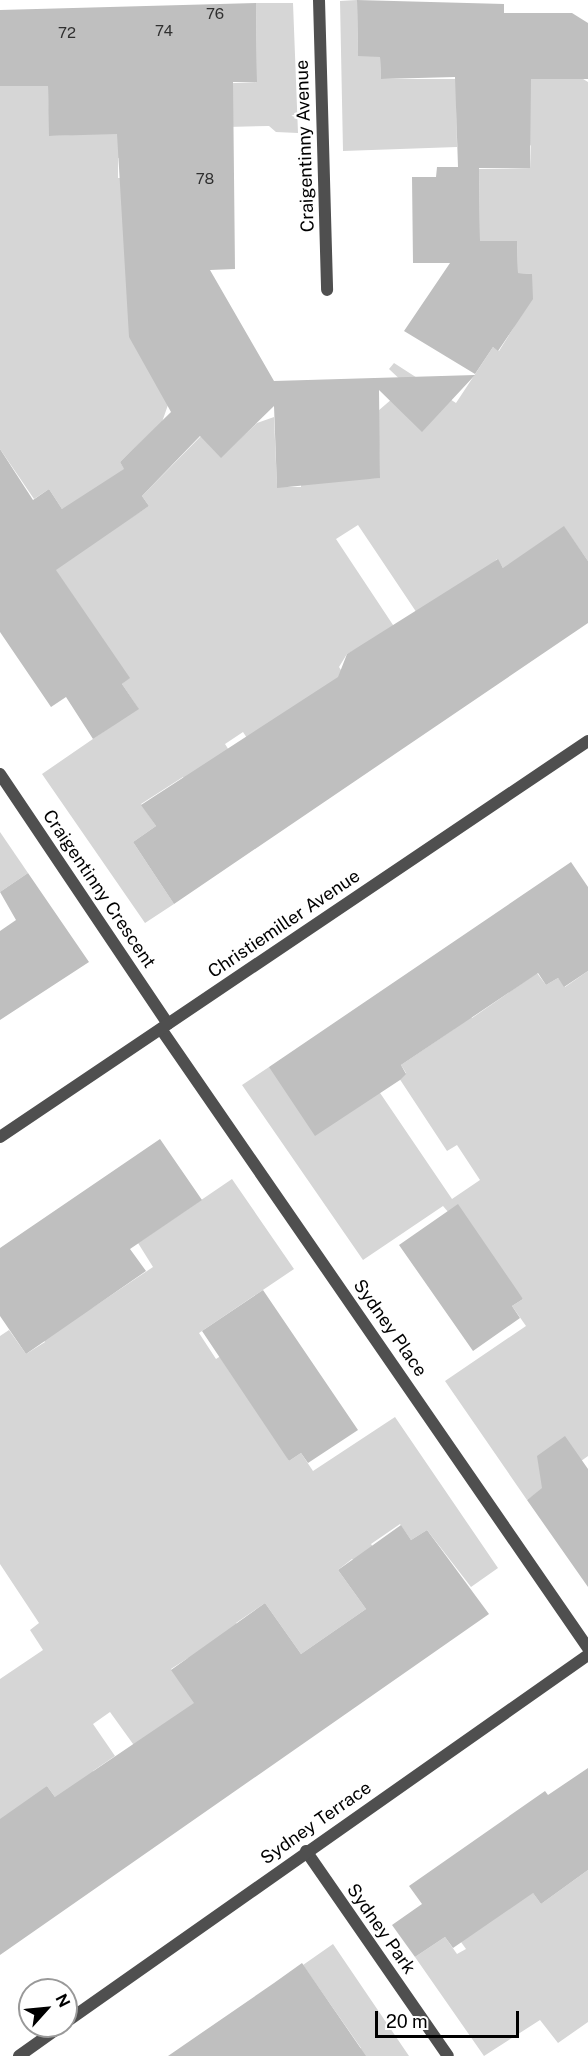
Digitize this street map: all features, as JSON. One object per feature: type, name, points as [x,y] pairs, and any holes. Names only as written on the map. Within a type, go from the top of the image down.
[{"type":"street","name":"Craigentinny Avenue","points":[[319,0],[327,290]]},
{"type":"street","name":"Christiemiller Avenue","points":[[0,1137],[588,741]]},
{"type":"street","name":"Craigentinny Crescent","points":[[0,774],[164,1026]]},
{"type":"street","name":"Sydney Place","points":[[164,1026],[588,1648]]},
{"type":"street","name":"Sydney Terrace","points":[[78,2013],[306,1851],[588,1655]]},
{"type":"street","name":"Sydney Park","points":[[306,1851],[448,2056]]},
{"type":"street","points":[[19,2056],[44,2038]]},
{"type":"shaded area","points":[[357,0],[358,55],[380,55],[381,79],[456,79],[457,147],[343,151],[340,1]]},
{"type":"shaded area","points":[[256,3],[293,3],[298,133],[276,132],[269,126],[187,128],[187,155],[118,158],[118,178],[159,177],[168,405],[162,422],[120,462],[136,488],[62,509],[49,489],[34,499],[0,449],[0,86],[48,86],[50,136],[72,135],[71,91],[257,82]]},
{"type":"shaded area","points":[[538,13],[576,16],[564,48],[575,74],[588,82],[588,561],[564,527],[513,582],[497,559],[433,637],[358,525],[336,539],[395,628],[347,654],[339,667],[373,719],[279,786],[243,732],[225,744],[241,769],[198,798],[183,777],[141,804],[156,826],[133,842],[174,904],[145,923],[42,774],[138,708],[122,684],[129,678],[54,568],[149,506],[142,496],[201,436],[221,457],[257,423],[274,417],[277,487],[301,487],[300,449],[352,479],[380,478],[378,411],[407,386],[389,369],[394,363],[456,403],[493,347],[499,351],[514,327],[517,294],[532,295],[532,274],[518,273],[517,241],[480,241],[479,169],[530,168],[531,146],[486,79],[538,79]]},
{"type":"shaded area","points":[[0,832],[28,873],[0,892]]},
{"type":"shaded area","points":[[588,971],[588,1456],[527,1500],[445,1381],[526,1326],[512,1306],[523,1299],[443,1206],[363,1260],[242,1085],[269,1067],[374,1084],[452,1199],[480,1180],[457,1145],[447,1151],[399,1078],[406,1073],[401,1065],[454,1029],[454,992],[472,1018],[537,973],[546,985],[558,978],[565,987]]},
{"type":"shaded area","points":[[232,1179],[294,1269],[199,1333],[216,1359],[230,1350],[289,1461],[301,1453],[313,1471],[395,1417],[498,1568],[471,1587],[427,1530],[411,1540],[400,1524],[371,1544],[400,1585],[352,1559],[338,1570],[366,1609],[301,1654],[265,1603],[236,1623],[260,1658],[210,1689],[188,1658],[171,1669],[195,1703],[146,1762],[110,1712],[93,1724],[115,1756],[93,1771],[106,1791],[69,1816],[47,1786],[0,1846],[0,1679],[43,1650],[30,1630],[39,1623],[0,1564],[0,1336],[9,1330],[26,1354],[45,1342],[29,1317],[92,1308],[153,1267],[138,1243]]},
{"type":"shaded area","points":[[510,1861],[541,1904],[588,1870],[588,2022],[558,2043],[540,2020],[484,2056],[415,1957],[445,1937],[457,1954],[466,1949],[461,1942]]},
{"type":"shaded area","points":[[333,1944],[409,2056],[350,2056],[361,2048],[303,1965]]},
{"type":"building","points":[[357,0],[504,4],[504,13],[572,13],[588,23],[588,79],[531,79],[530,168],[479,168],[480,241],[517,241],[518,273],[532,274],[533,299],[498,351],[493,347],[475,374],[404,331],[450,263],[413,263],[412,177],[436,177],[437,167],[458,167],[455,77],[381,79],[380,57],[358,56]]},
{"type":"building","points":[[256,3],[257,82],[233,82],[235,269],[210,270],[274,381],[475,375],[422,432],[379,390],[380,478],[277,488],[274,406],[221,458],[200,436],[142,496],[149,506],[56,570],[130,678],[122,684],[139,709],[93,739],[66,697],[51,707],[0,632],[0,449],[33,500],[49,489],[62,509],[124,469],[120,462],[171,412],[129,337],[117,134],[49,136],[48,86],[0,86],[0,10]]},
{"type":"building","points":[[564,526],[588,561],[588,623],[174,904],[133,842],[156,826],[141,805],[338,677],[347,654],[498,559],[503,568]]},
{"type":"building","points":[[571,862],[588,887],[588,971],[564,987],[558,978],[546,985],[538,973],[401,1065],[406,1074],[400,1080],[315,1136],[269,1067]]},
{"type":"building","points":[[28,873],[89,962],[0,1020],[0,931],[16,920],[0,892]]},
{"type":"building","points":[[160,1139],[202,1200],[130,1249],[146,1271],[26,1354],[0,1316],[0,1248]]},
{"type":"building","points":[[458,1204],[523,1299],[512,1306],[520,1318],[473,1351],[399,1245]]},
{"type":"building","points":[[263,1290],[358,1430],[308,1463],[301,1453],[289,1461],[202,1331]]},
{"type":"building","points":[[565,1436],[588,1469],[588,1587],[527,1500],[542,1488],[537,1456]]},
{"type":"building","points":[[401,1525],[411,1540],[427,1530],[489,1614],[0,1955],[0,1819],[47,1786],[55,1797],[194,1703],[171,1670],[265,1603],[301,1654],[366,1609],[338,1570]]},
{"type":"building","points":[[588,1768],[588,1870],[541,1904],[533,1893],[453,1948],[445,1937],[415,1957],[392,1925],[422,1904],[409,1886],[545,1791],[548,1795]]},
{"type":"building","points":[[302,1963],[366,2056],[168,2056],[274,1983]]}]
